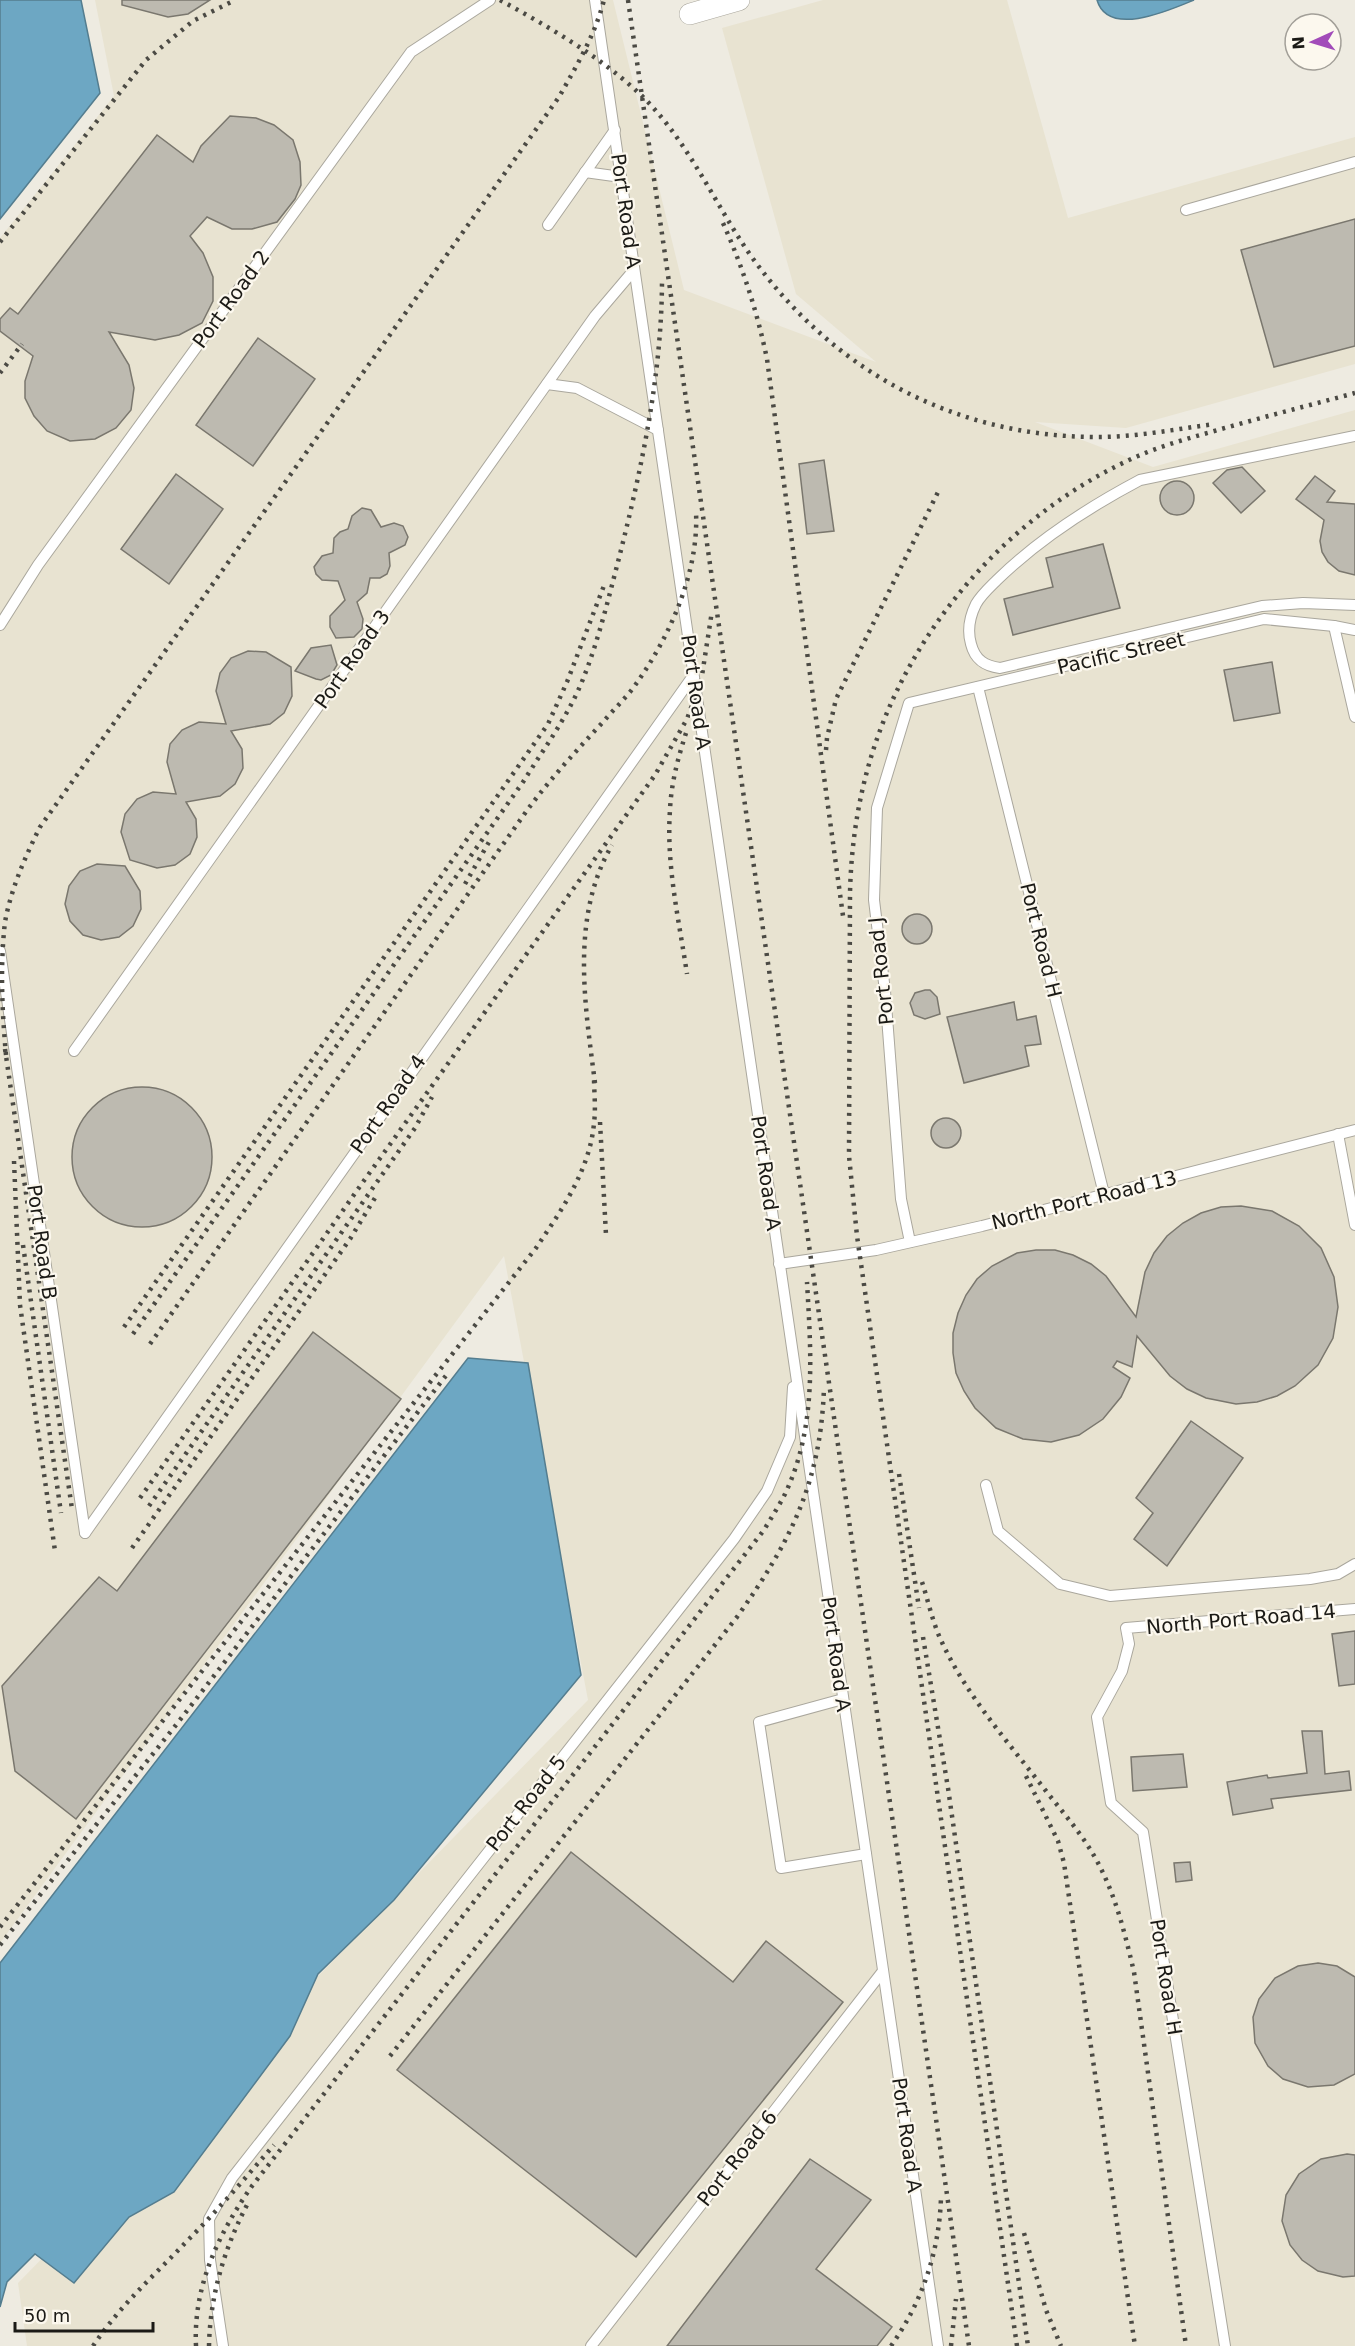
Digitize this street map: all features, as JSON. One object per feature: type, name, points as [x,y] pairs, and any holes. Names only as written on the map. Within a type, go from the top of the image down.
[{"type":"street","points":[[690,14],[739,0]]},
{"type":"lane","name":"Port Road 2","points":[[0,626],[38,565],[411,52],[490,0]]},
{"type":"lane","name":"Port Road A","points":[[595,0],[937,2344]]},
{"type":"lane","points":[[548,225],[615,130]]},
{"type":"lane","points":[[1186,210],[1355,162]]},
{"type":"lane","points":[[585,172],[621,177]]},
{"type":"lane","name":"Port Road 3","points":[[74,1051],[595,316],[634,270]]},
{"type":"lane","points":[[547,384],[577,388],[658,430]]},
{"type":"lane","points":[[1355,436],[1140,480],[1111,495],[1020,558],[977,603],[969,623],[968,633],[972,649],[981,662],[988,667],[1000,668],[1262,606],[1304,603],[1355,605]]},
{"type":"lane","name":"Pacific Street","points":[[909,703],[1264,619],[1355,630]]},
{"type":"lane","points":[[1334,626],[1355,717]]},
{"type":"lane","name":"Port Road 4","points":[[85,1533],[693,676]]},
{"type":"lane","name":"Port Road H","points":[[978,687],[1104,1194]]},
{"type":"lane","name":"Port Road J","points":[[909,703],[877,808],[874,900],[885,991],[901,1199],[910,1242]]},
{"type":"lane","name":"Port Road B","points":[[0,951],[85,1533]]},
{"type":"lane","name":"North Port Road 13","points":[[779,1264],[876,1250],[1355,1130]]},
{"type":"lane","points":[[1338,1134],[1355,1225]]},
{"type":"lane","name":"Port Road 5","points":[[223,2346],[210,2260],[208,2218],[231,2178],[734,1539],[767,1491],[790,1437],[794,1366]]},
{"type":"lane","points":[[987,1485],[998,1531],[1059,1584],[1110,1596],[1310,1579],[1338,1574],[1355,1564]]},
{"type":"lane","name":"North Port Road 14","points":[[1126,1628],[1355,1609]]},
{"type":"lane","name":"Port Road H","points":[[1126,1628],[1129,1644],[1122,1671],[1097,1717],[1112,1803],[1143,1832],[1225,2346]]},
{"type":"lane","points":[[843,1699],[759,1722],[762,1744],[781,1868],[866,1854]]},
{"type":"lane","name":"Port Road 6","points":[[591,2346],[883,1971]]},
{"type":"shaded area","points":[[95,0],[613,0],[684,290],[876,362],[796,294],[722,28],[823,0],[1007,0],[1068,218],[1355,137],[1355,364],[1126,428],[1035,422],[1153,467],[1355,410],[1355,2346],[27,2346],[18,2283],[588,1700],[504,1256],[0,1943],[0,238],[114,96]]},
{"type":"water","points":[[0,0],[81,0],[100,93],[0,219]]},
{"type":"water","points":[[1097,0],[1194,0],[1156,14],[1126,19],[1113,17],[1103,11]]},
{"type":"water","points":[[468,1358],[528,1363],[581,1675],[394,1900],[318,1974],[290,2036],[174,2192],[129,2217],[74,2283],[35,2254],[7,2282],[0,2307],[0,1963]]},
{"type":"building","points":[[122,0],[210,0],[188,14],[168,17],[122,5]]},
{"type":"building","points":[[230,116],[256,118],[274,125],[293,140],[300,162],[301,185],[295,199],[277,222],[252,229],[232,229],[207,217],[190,236],[203,253],[213,277],[213,301],[202,323],[179,335],[155,340],[109,332],[129,365],[134,388],[131,410],[116,428],[95,439],[70,441],[47,431],[34,416],[25,398],[25,381],[33,356],[0,331],[0,319],[10,308],[18,314],[157,135],[193,162],[201,146]]},
{"type":"building","points":[[1355,219],[1355,346],[1274,367],[1241,250]]},
{"type":"building","points":[[258,338],[315,379],[253,466],[196,425]]},
{"type":"building","points":[[824,460],[834,531],[807,534],[799,464]]},
{"type":"building","points":[[1242,467],[1265,491],[1241,513],[1213,483],[1227,470]]},
{"type":"building","points":[[176,474],[223,509],[169,584],[121,549]]},
{"type":"building","points":[[1315,476],[1335,491],[1327,502],[1355,504],[1355,575],[1339,571],[1328,562],[1322,552],[1320,541],[1324,520],[1296,499]]},
{"type":"building","points":[[1177,481],[1189,486],[1194,498],[1189,510],[1177,515],[1165,510],[1160,498],[1165,486]]},
{"type":"building","points":[[362,508],[371,510],[381,527],[394,523],[403,526],[408,537],[405,545],[389,553],[390,566],[387,574],[380,578],[370,578],[367,593],[357,602],[363,619],[362,629],[354,637],[336,638],[330,627],[330,616],[345,600],[338,581],[322,580],[316,574],[314,567],[322,556],[333,553],[334,538],[340,532],[348,529],[352,516]]},
{"type":"building","points":[[1103,544],[1120,608],[1013,635],[1004,599],[1053,587],[1046,558]]},
{"type":"building","points":[[331,645],[337,665],[331,675],[321,680],[295,671],[311,648]]},
{"type":"building","points":[[248,651],[266,652],[291,667],[292,696],[284,713],[270,724],[231,731],[242,749],[243,768],[235,784],[220,796],[186,802],[196,819],[197,837],[190,854],[175,865],[157,868],[130,860],[121,832],[125,814],[137,799],[153,792],[176,794],[167,762],[170,744],[182,730],[199,722],[226,724],[216,691],[220,673],[231,658]]},
{"type":"building","points":[[1272,662],[1280,713],[1234,721],[1224,670]]},
{"type":"building","points":[[97,864],[125,866],[140,891],[141,909],[133,926],[119,937],[101,940],[83,935],[70,921],[65,904],[69,886],[80,871]]},
{"type":"building","points":[[917,914],[928,918],[932,929],[928,940],[917,944],[906,940],[902,929],[906,918]]},
{"type":"building","points":[[930,990],[937,997],[940,1014],[925,1019],[914,1015],[910,1003],[915,993]]},
{"type":"building","points":[[1014,1002],[1017,1020],[1036,1016],[1041,1044],[1025,1046],[1029,1066],[964,1083],[947,1017]]},
{"type":"building","points":[[142,1087],[169,1092],[192,1107],[207,1130],[212,1157],[207,1184],[192,1207],[169,1222],[142,1227],[115,1222],[92,1207],[77,1184],[72,1157],[77,1130],[92,1107],[115,1092]]},
{"type":"building","points":[[946,1118],[957,1122],[961,1133],[957,1144],[946,1148],[935,1144],[931,1133],[935,1122]]},
{"type":"building","points":[[1241,1206],[1272,1211],[1299,1226],[1321,1248],[1334,1277],[1338,1307],[1333,1338],[1318,1365],[1295,1386],[1277,1396],[1257,1402],[1236,1404],[1206,1398],[1187,1389],[1170,1376],[1137,1336],[1132,1367],[1117,1361],[1113,1367],[1130,1378],[1121,1397],[1103,1419],[1079,1435],[1051,1442],[1023,1439],[996,1428],[975,1408],[956,1373],[953,1333],[966,1295],[977,1279],[992,1266],[1017,1253],[1036,1250],[1055,1250],[1073,1255],[1091,1264],[1106,1276],[1136,1317],[1145,1272],[1154,1253],[1167,1236],[1183,1223],[1201,1213],[1221,1207]]},
{"type":"building","points":[[313,1332],[401,1399],[76,1819],[15,1771],[2,1686],[99,1577],[117,1591]]},
{"type":"building","points":[[1191,1421],[1243,1458],[1167,1566],[1134,1539],[1153,1513],[1136,1498]]},
{"type":"building","points":[[1355,1631],[1355,1684],[1339,1686],[1332,1634]]},
{"type":"building","points":[[1302,1731],[1322,1731],[1325,1774],[1349,1771],[1351,1790],[1271,1799],[1273,1808],[1233,1815],[1227,1782],[1267,1775],[1268,1778],[1307,1773]]},
{"type":"building","points":[[1183,1754],[1187,1787],[1133,1791],[1131,1757]]},
{"type":"building","points":[[571,1852],[733,1982],[766,1941],[843,2002],[636,2257],[397,2070]]},
{"type":"building","points":[[1190,1862],[1192,1880],[1176,1882],[1174,1863]]},
{"type":"building","points":[[1318,1963],[1337,1966],[1355,1977],[1355,2074],[1334,2085],[1308,2087],[1283,2079],[1268,2066],[1255,2043],[1253,2017],[1259,1999],[1275,1978],[1298,1966]]},
{"type":"building","points":[[1347,2154],[1355,2155],[1355,2276],[1343,2277],[1318,2271],[1302,2260],[1290,2245],[1282,2221],[1286,2195],[1299,2174],[1321,2159]]},
{"type":"building","points":[[810,2159],[871,2200],[816,2269],[892,2327],[877,2346],[667,2346]]},
{"type":"railway","points":[[0,242],[146,60],[193,21],[235,0]]},
{"type":"railway","points":[[500,0],[592,56],[642,96],[674,133],[751,256],[784,297],[820,333],[860,364],[902,390],[947,410],[995,425],[1045,434],[1113,437],[1215,424]]},
{"type":"railway","points":[[6,1055],[2,988],[5,922],[19,873],[40,827],[559,97],[591,38],[604,0]]},
{"type":"railway","points":[[628,0],[969,2346]]},
{"type":"railway","points":[[723,223],[749,290],[767,359],[843,916]]},
{"type":"railway","points":[[133,1334],[523,782],[575,697],[587,669],[602,621],[643,455],[659,349],[662,279]]},
{"type":"railway","points":[[0,373],[22,344]]},
{"type":"railway","points":[[1017,2346],[857,1236],[849,1156],[850,893],[853,844],[858,812],[869,764],[886,715],[909,667],[937,622],[970,581],[1007,543],[1047,509],[1091,480],[1138,456],[1192,437],[1355,393]]},
{"type":"railway","points":[[826,750],[836,699],[940,488]]},
{"type":"railway","points":[[150,1344],[528,809],[564,764],[636,684],[660,645],[680,602],[693,557],[696,512]]},
{"type":"railway","points":[[124,1327],[548,724],[567,682],[605,583]]},
{"type":"railway","points":[[701,682],[712,611]]},
{"type":"railway","points":[[140,1498],[655,775],[687,719],[703,675]]},
{"type":"railway","points":[[686,733],[673,781],[669,831],[674,892],[687,974]]},
{"type":"railway","points":[[465,884],[489,842]]},
{"type":"railway","points":[[595,1083],[585,992],[586,931],[590,902],[599,873],[612,845]]},
{"type":"railway","points":[[5,1049],[72,1509]]},
{"type":"railway","points":[[0,1927],[536,1248],[573,1189],[587,1157],[595,1117],[594,1077]]},
{"type":"railway","points":[[149,1506],[415,1128],[432,1097]]},
{"type":"railway","points":[[600,1122],[606,1235]]},
{"type":"railway","points":[[14,1161],[20,1305],[55,1551]]},
{"type":"railway","points":[[132,1548],[350,1239],[378,1193]]},
{"type":"railway","points":[[23,1245],[61,1513]]},
{"type":"railway","points":[[196,2346],[199,2302],[210,2261],[229,2222],[252,2186],[764,1530],[780,1503],[795,1469],[807,1416],[810,1390],[807,1282]]},
{"type":"railway","points":[[0,1945],[176,1725],[448,1373]]},
{"type":"railway","points":[[390,2056],[737,1617],[756,1589],[773,1562],[800,1509],[817,1452],[824,1387]]},
{"type":"railway","points":[[899,1474],[919,1608]]},
{"type":"railway","points":[[922,1582],[937,1631],[962,1679],[988,1717],[1086,1842],[1104,1874],[1115,1901],[1134,1972],[1186,2346]]},
{"type":"railway","points":[[923,1637],[948,1788],[1028,2346]]},
{"type":"railway","points":[[1026,1776],[1058,1841],[1064,1863],[1135,2346]]},
{"type":"railway","points":[[93,2346],[127,2303],[210,2217],[274,2145]]},
{"type":"railway","points":[[891,2346],[912,2312],[927,2276],[937,2238],[941,2198]]},
{"type":"railway","points":[[209,2346],[215,2291],[225,2256],[247,2205]]},
{"type":"railway","points":[[1024,2233],[1046,2310],[1061,2346]]},
{"type":"railway","points":[[951,2346],[956,2299]]}]
